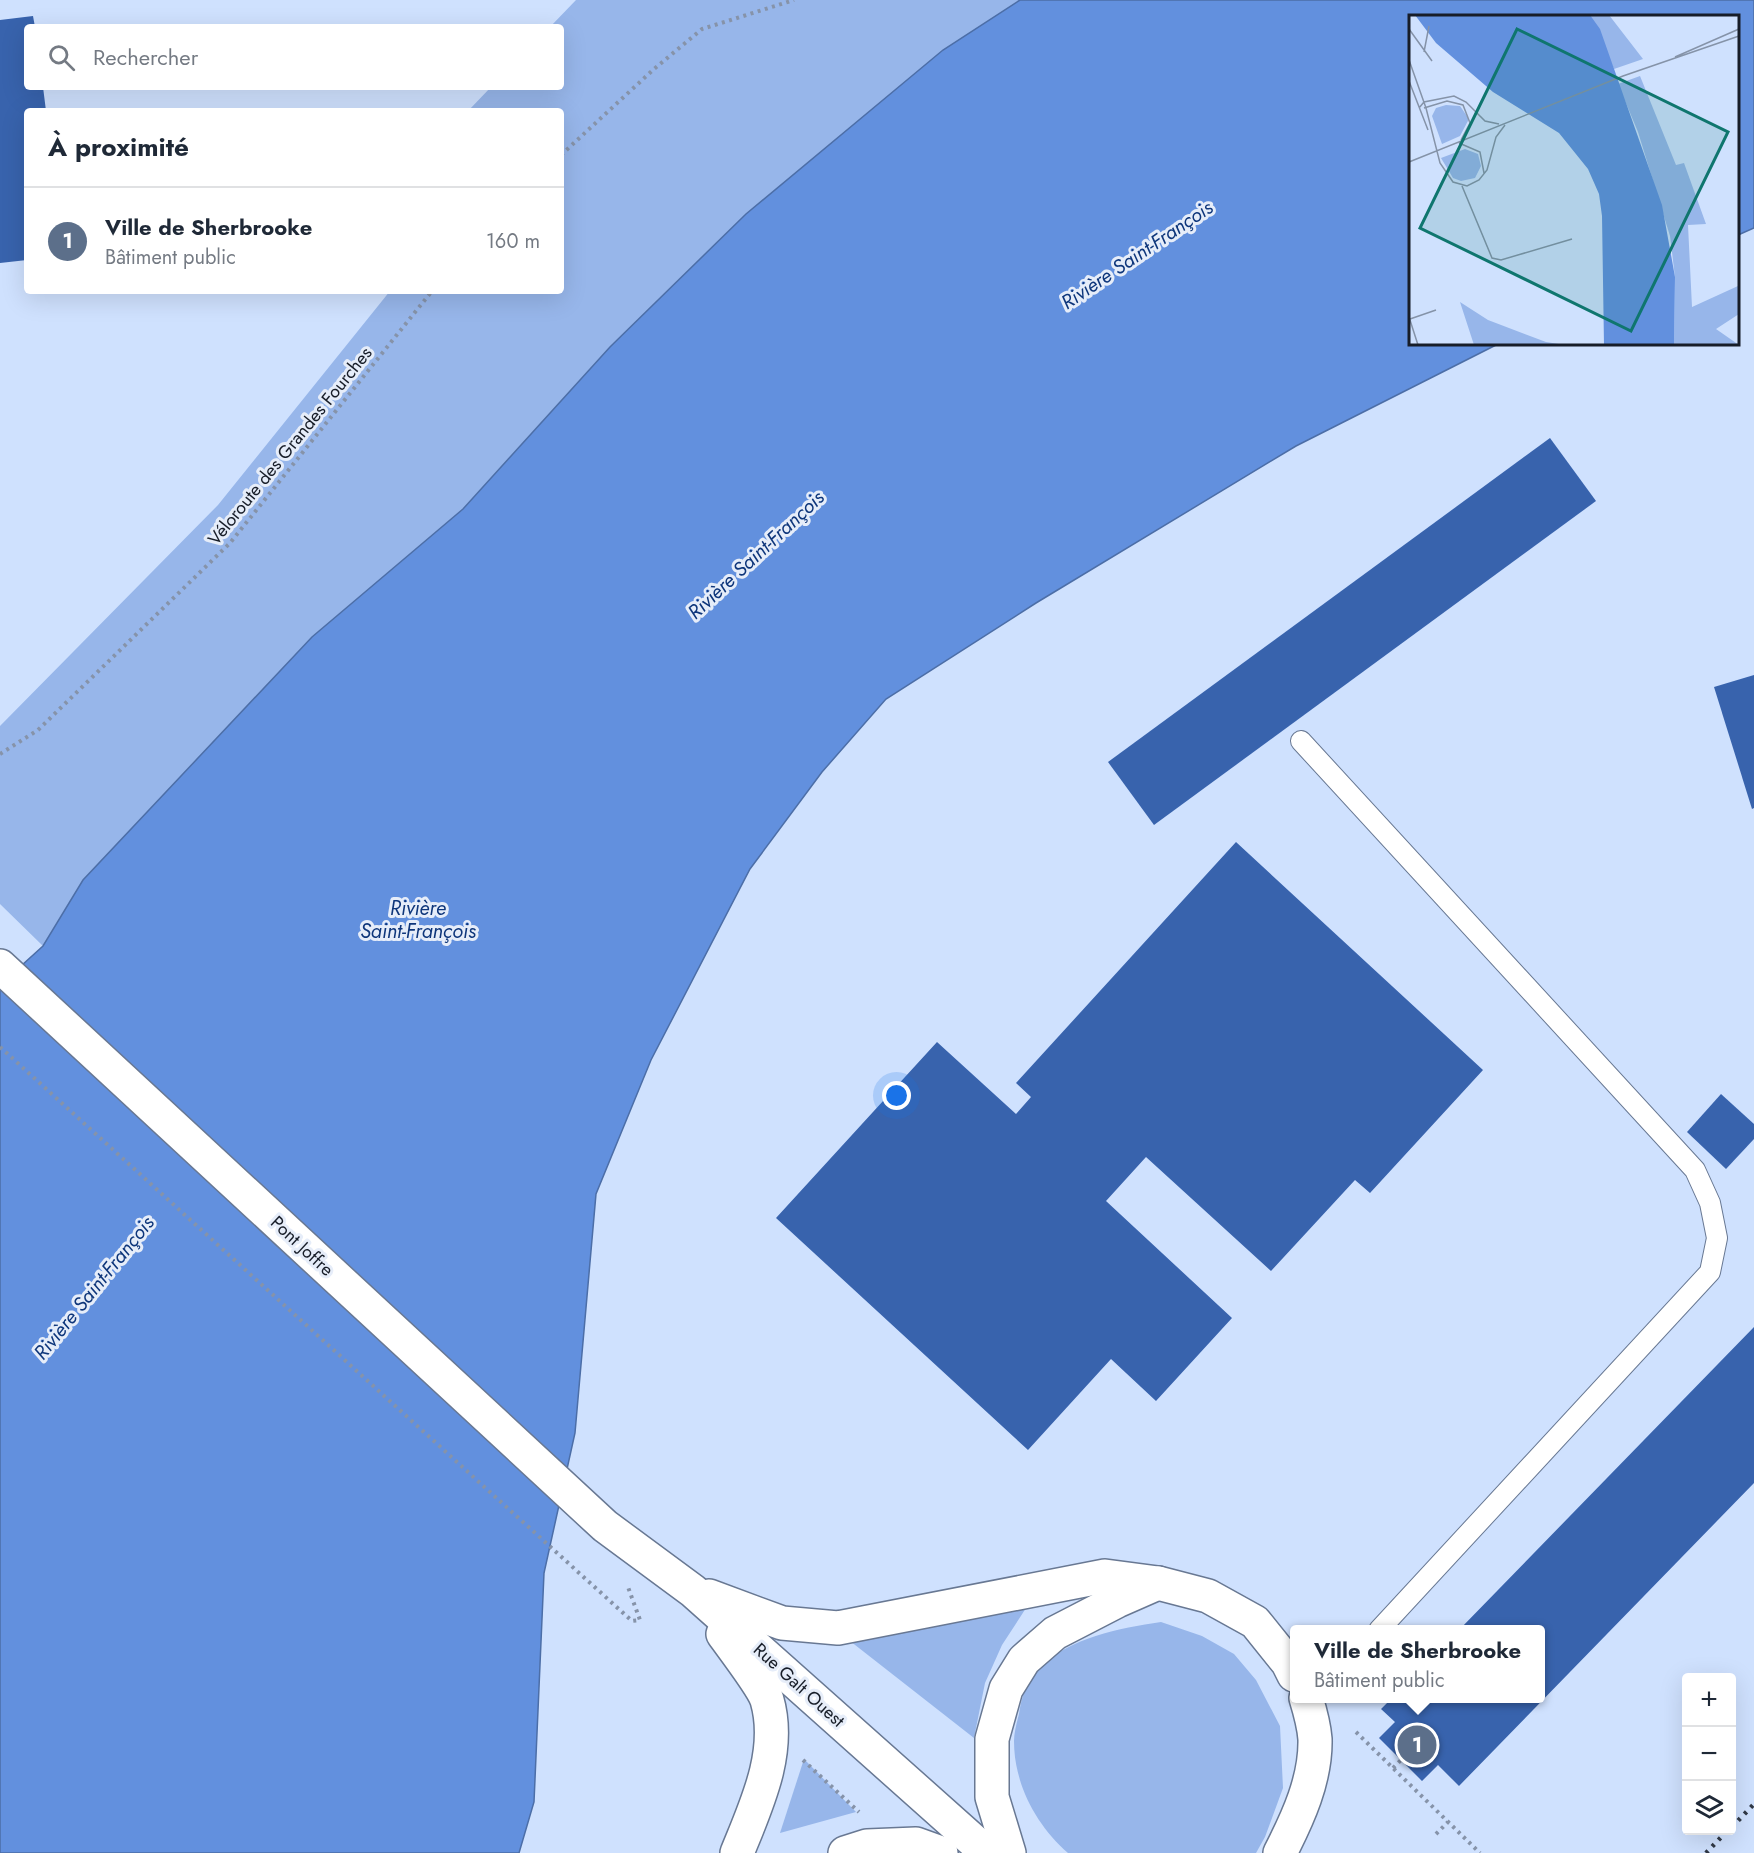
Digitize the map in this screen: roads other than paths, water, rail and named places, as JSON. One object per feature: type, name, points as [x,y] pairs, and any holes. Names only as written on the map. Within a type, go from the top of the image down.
[{"type":"main road","name":"Pont Joffre","points":[[0,966],[605,1526]]},
{"type":"main road","name":"Rue Galt Ouest","points":[[605,1526],[693,1591],[987,1853]]},
{"type":"main road","points":[[693,1591],[782,1623],[838,1628],[1105,1576],[1158,1583],[1208,1596],[1255,1622],[1290,1667]]},
{"type":"main road","points":[[1009,1853],[992,1797],[992,1739],[1006,1689],[1024,1660],[1055,1634],[1117,1601],[1158,1583]]},
{"type":"main road","points":[[693,1591],[767,1698],[771,1730],[769,1762],[737,1853]]},
{"type":"main road","points":[[1280,1853],[1296,1821],[1311,1776],[1315,1741],[1307,1703]]},
{"type":"main road","points":[[845,1853],[867,1846],[916,1844],[941,1853]]},
{"type":"lane","points":[[1301,741],[1695,1170],[1710,1203],[1717,1238],[1710,1272],[1383,1625]]},
{"type":"water","name":"Rivière Saint-François","points":[[1020,0],[1754,0],[1754,228],[1739,235],[1739,15],[1409,15],[1409,345],[1496,345],[1296,446],[1036,603],[886,699],[822,772],[750,869],[651,1060],[596,1194],[575,1433],[544,1573],[534,1802],[519,1853],[0,1853],[0,985],[43,946],[83,880],[312,637],[463,509],[610,347],[746,214],[943,50]]},
{"type":"railway","points":[[1736,1823],[1754,1804]]},
{"type":"railway","points":[[1706,1853],[1723,1835]]},
{"type":"place","name":"Ville de Sherbrooke","points":[[1417,1745]]}]
